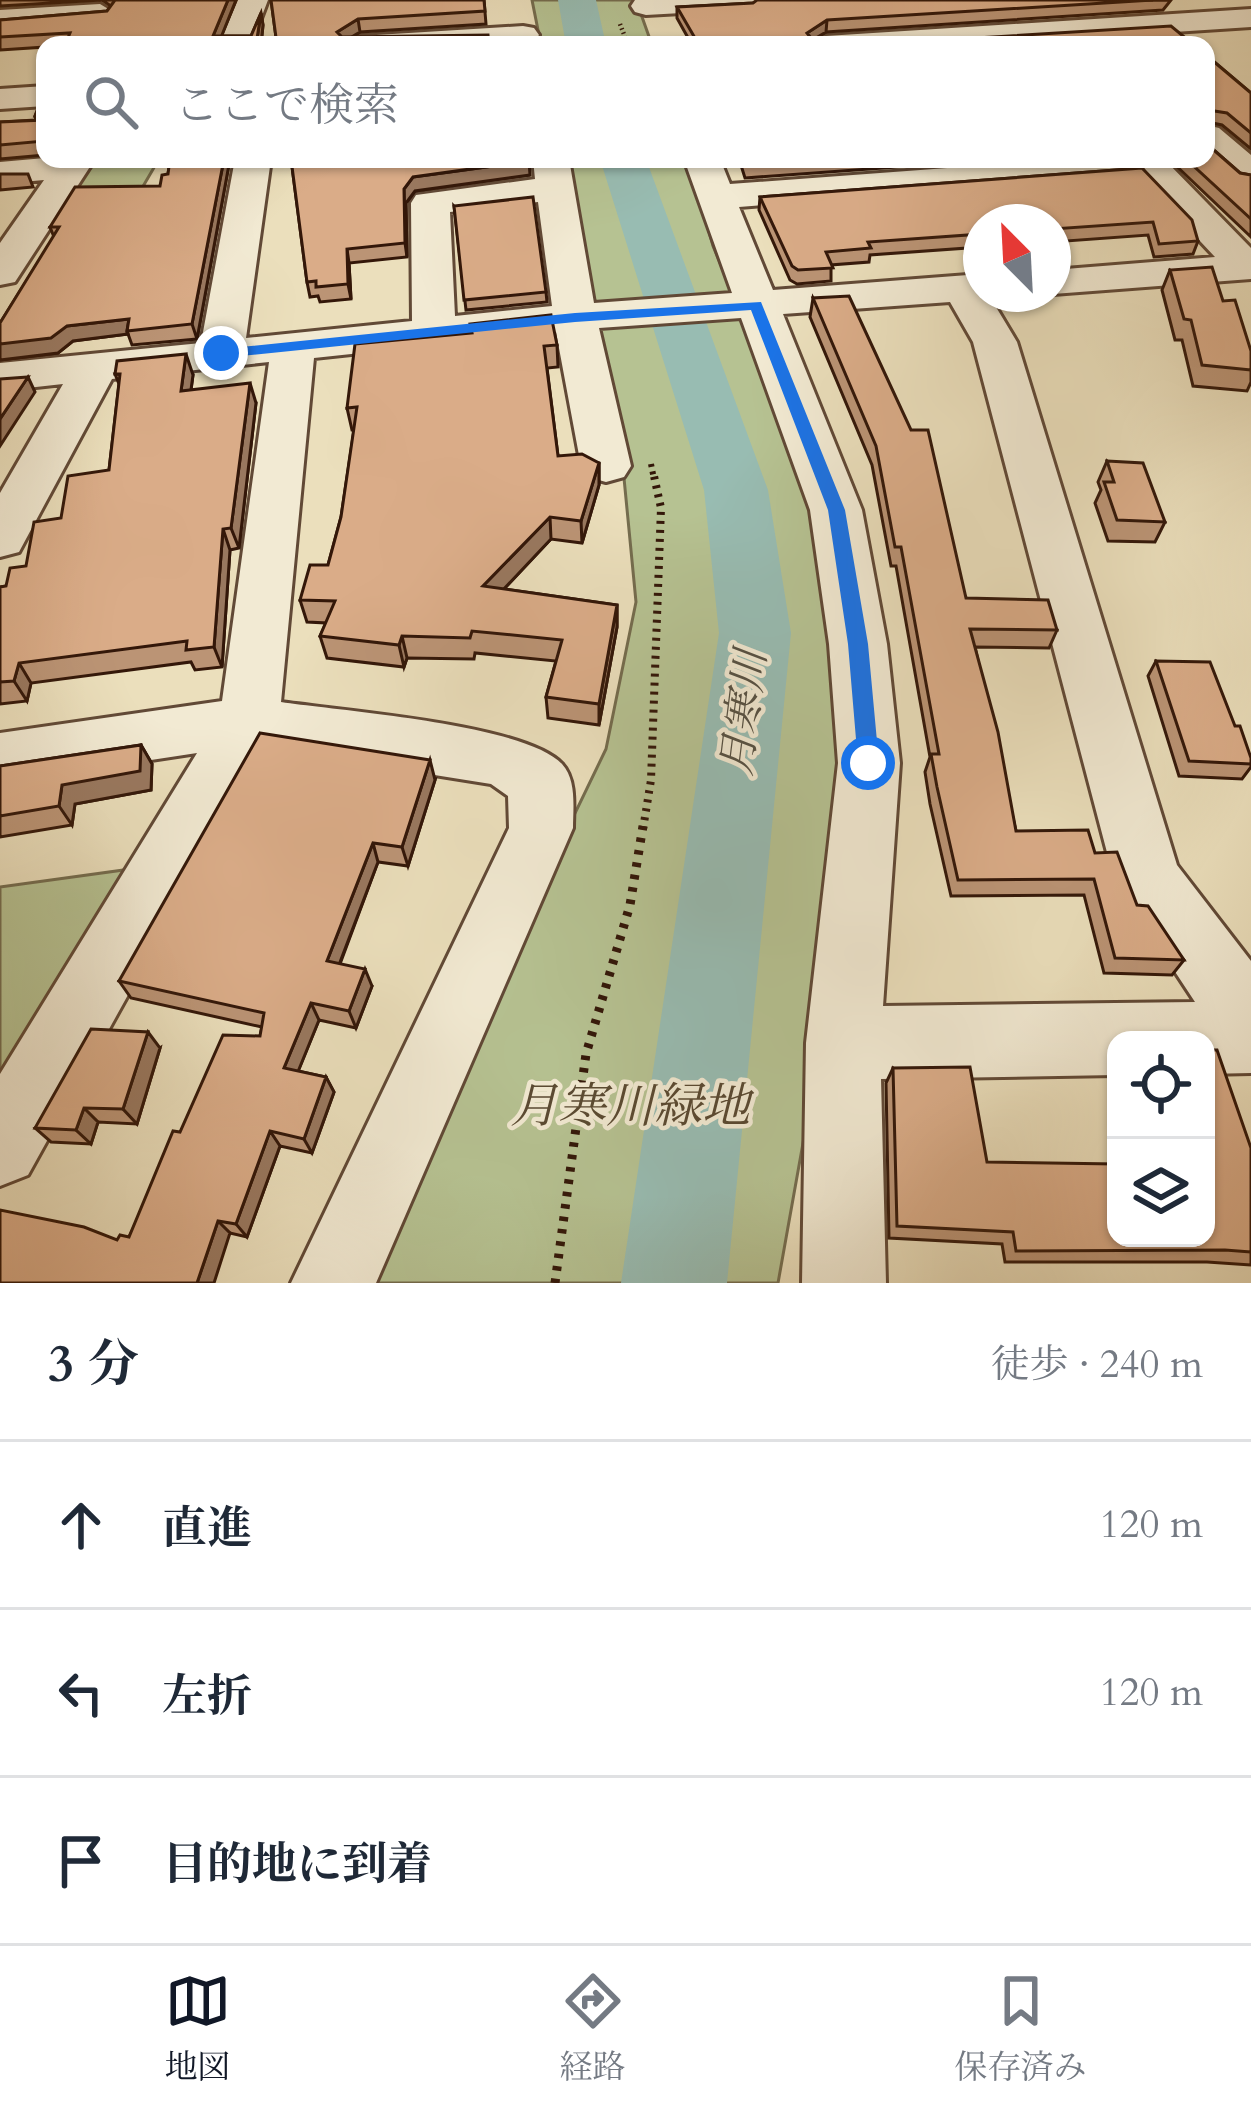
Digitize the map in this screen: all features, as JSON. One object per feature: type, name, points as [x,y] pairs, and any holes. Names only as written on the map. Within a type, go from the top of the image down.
[{"type":"street","points":[[239,36],[253,0]]},
{"type":"street","points":[[517,0],[524,36]]},
{"type":"street","points":[[658,36],[645,3],[752,0]]},
{"type":"street","points":[[987,0],[1020,36]]},
{"type":"street","points":[[0,19],[102,6],[92,36]]},
{"type":"street","points":[[1096,36],[1193,21],[1251,18]]},
{"type":"street","points":[[1193,21],[1215,36]]},
{"type":"street","points":[[1215,36],[1232,48]]},
{"type":"street","points":[[0,68],[36,66]]},
{"type":"street","points":[[0,99],[36,97]]},
{"type":"street","points":[[1215,144],[1251,174]]},
{"type":"street","points":[[0,172],[36,168]]},
{"type":"street","points":[[2,268],[72,168]]},
{"type":"street","points":[[221,353],[252,168]]},
{"type":"street","points":[[844,1283],[843,1043],[868,763],[858,644],[836,510],[738,306],[708,178],[964,168]]},
{"type":"street","points":[[1152,168],[1248,267]]},
{"type":"street","points":[[434,332],[430,202],[555,174],[596,316],[606,466]]},
{"type":"street","points":[[1071,281],[1248,267]]},
{"type":"street","points":[[0,377],[596,316],[963,289]]},
{"type":"street","points":[[843,1043],[1250,1037],[1232,994],[1148,879],[995,341],[982,312]]},
{"type":"street","points":[[0,1147],[249,721],[293,346]]},
{"type":"street","points":[[0,539],[95,368]]},
{"type":"street","points":[[0,758],[249,721],[506,760],[540,783],[541,828],[333,1283]]},
{"type":"path","points":[[555,1283],[586,1054],[630,905],[650,780],[661,508],[647,448]]},
{"type":"green space","points":[[532,0],[636,0],[649,36],[539,36]]},
{"type":"green space","points":[[84,168],[154,168],[135,200],[63,200]]},
{"type":"green space","name":"月寒川緑地","points":[[564,168],[691,168],[713,246],[814,488],[843,678],[827,1009],[778,1283],[362,1283],[451,1070],[606,749],[636,602],[624,478],[597,381],[600,321],[576,240]]},
{"type":"green space","points":[[131,869],[0,1079],[0,887]]},
{"type":"building","points":[[115,0],[228,0],[213,36],[70,33],[0,37],[0,20],[107,11]]},
{"type":"building","points":[[271,0],[484,0],[485,11],[358,19],[337,32],[341,36],[276,36]]},
{"type":"building","points":[[1153,0],[827,20],[807,33],[809,36],[694,36],[677,7]]},
{"type":"building","points":[[1171,26],[1183,36],[1008,36]]},
{"type":"building","points":[[1215,63],[1251,93],[1251,133],[1227,113],[1215,111]]},
{"type":"building","points":[[36,120],[36,142],[0,145],[0,122]]},
{"type":"building","points":[[1215,151],[1240,173],[1251,175],[1251,219],[1196,168],[1215,168]]},
{"type":"building","points":[[169,168],[222,168],[192,324],[127,331],[129,319],[67,326],[51,338],[0,344],[0,323],[59,227],[50,227],[75,187],[160,186],[162,175],[168,174]]},
{"type":"building","points":[[292,168],[478,168],[413,177],[404,189],[405,243],[347,249],[348,284],[316,287],[316,281],[307,282]]},
{"type":"building","points":[[1142,168],[1192,220],[1198,241],[1159,244],[1153,222],[1071,228],[1071,204],[963,204],[963,235],[868,242],[871,248],[826,252],[833,268],[798,270],[760,197]]},
{"type":"building","points":[[533,197],[546,292],[464,300],[454,206]]},
{"type":"building","points":[[1212,267],[1223,301],[1235,300],[1251,351],[1251,370],[1202,365],[1191,320],[1184,319],[1170,270]]},
{"type":"building","points":[[849,296],[911,430],[928,430],[966,598],[1048,600],[1057,630],[970,629],[998,732],[1016,831],[1088,830],[1095,853],[1117,852],[1137,905],[1148,906],[1184,960],[1115,958],[1094,879],[958,880],[931,754],[939,754],[901,547],[895,547],[876,446],[813,298]]},
{"type":"building","points":[[551,315],[557,345],[544,346],[558,456],[582,454],[599,463],[581,521],[550,517],[483,586],[617,605],[599,704],[546,697],[562,640],[472,631],[470,638],[402,636],[399,645],[320,636],[335,601],[300,600],[310,565],[328,565],[341,517],[357,407],[347,408],[355,344],[472,333],[470,324]]},
{"type":"building","points":[[186,354],[181,391],[250,383],[231,528],[223,529],[214,647],[186,650],[187,641],[19,663],[14,681],[0,682],[0,587],[6,586],[10,568],[26,566],[34,522],[61,518],[68,476],[109,470],[120,374],[115,374],[117,361]]},
{"type":"building","points":[[28,377],[0,419],[0,379]]},
{"type":"building","points":[[1107,461],[1143,463],[1165,522],[1117,520],[1104,482],[1114,482]]},
{"type":"building","points":[[1156,661],[1210,662],[1235,726],[1240,726],[1251,764],[1189,761]]},
{"type":"building","points":[[260,733],[430,760],[402,847],[373,843],[327,961],[365,969],[349,1011],[311,1003],[284,1068],[326,1077],[304,1139],[270,1131],[236,1224],[218,1221],[197,1283],[0,1283],[0,1210],[84,1227],[117,1240],[120,1235],[129,1237],[173,1131],[180,1132],[223,1035],[260,1036],[264,1013],[119,981]]},
{"type":"building","points":[[141,745],[140,771],[62,785],[59,806],[0,816],[0,766]]},
{"type":"building","points":[[91,1029],[148,1032],[123,1109],[84,1108],[76,1130],[35,1128]]},
{"type":"building","points":[[1217,1050],[1251,1148],[1251,1252],[1016,1251],[1013,1232],[897,1226],[893,1068],[970,1067],[987,1162],[1107,1164],[1107,1247],[1215,1247]]},
{"type":"waterway","name":"月寒川","points":[[577,0],[584,36]]},
{"type":"waterway","name":"月寒川","points":[[626,168],[736,490],[755,633],[674,1283]]},
{"type":"route","points":[[221,353],[575,317],[756,305],[836,510],[858,644],[868,763]]}]
